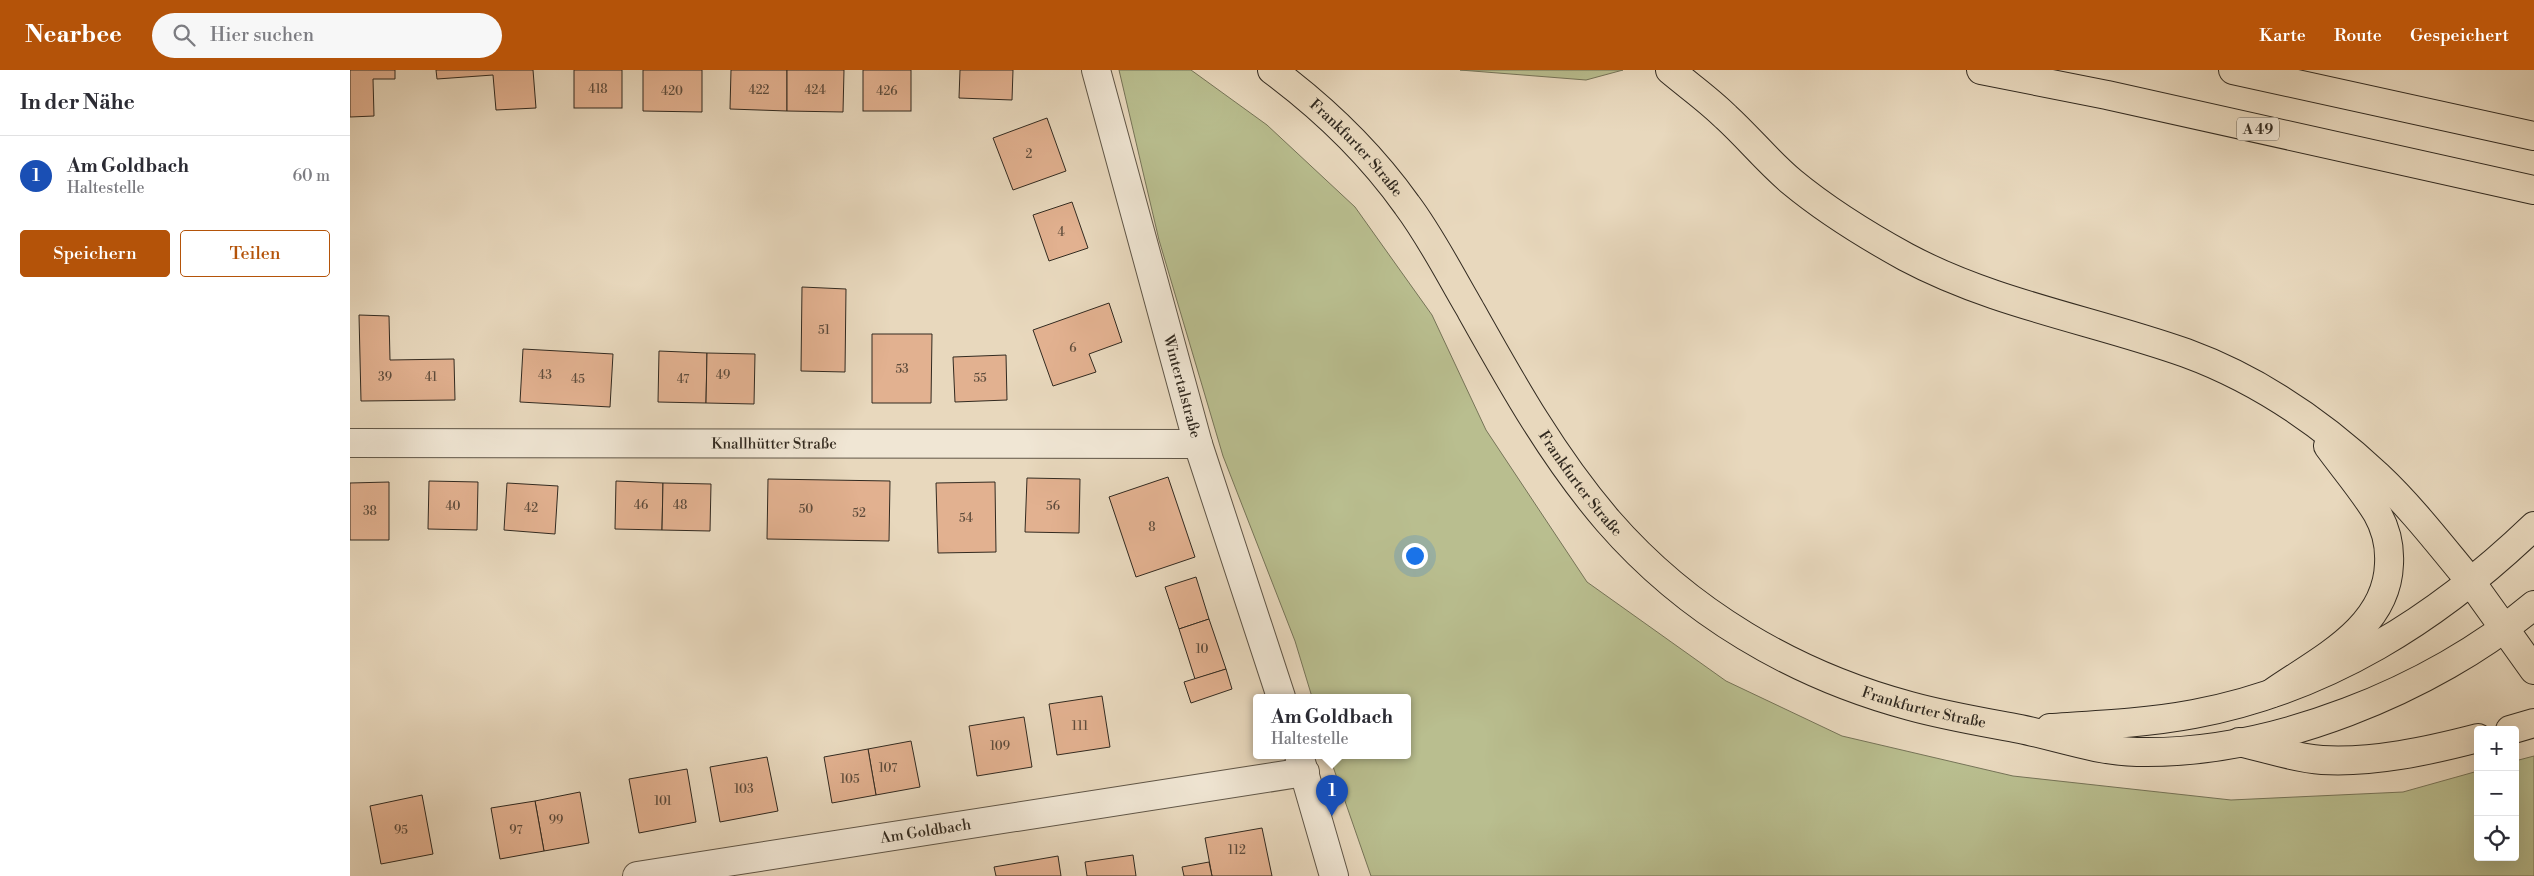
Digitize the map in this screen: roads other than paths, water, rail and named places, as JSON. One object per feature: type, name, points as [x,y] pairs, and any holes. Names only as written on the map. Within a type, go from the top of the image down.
[{"type":"main road","name":"Frankfurter Straße","points":[[1272,70],[1334,121],[1372,161],[1407,204],[1437,250],[1522,400],[1578,486],[1612,525],[1679,590],[1713,616],[1751,640],[1825,678],[1907,706],[2021,730]]},
{"type":"main road","points":[[1670,70],[1726,116],[1792,182],[1829,210],[1900,254],[1950,277],[2035,308],[2188,354],[2230,372],[2270,393],[2308,418],[2345,446],[2379,477],[2471,582],[2534,670]]},
{"type":"main road","name":"A 49","points":[[1981,70],[2534,190]]},
{"type":"main road","points":[[2233,70],[2534,136]]},
{"type":"main road","points":[[2272,693],[2356,634],[2368,622],[2385,592],[2389,573],[2390,552],[2386,532],[2377,514],[2308,418]]},
{"type":"main road","points":[[2021,730],[2155,720],[2195,714],[2272,693],[2312,679],[2373,650],[2433,611],[2471,582],[2534,526]]},
{"type":"main road","points":[[2021,730],[2065,742],[2136,752],[2204,748],[2239,742],[2338,717],[2399,691],[2504,628],[2534,605]]},
{"type":"main road","points":[[2519,727],[2534,723]]},
{"type":"main road","points":[[2239,742],[2296,756],[2323,760],[2386,756],[2442,747],[2474,739]]},
{"type":"street","name":"Wintertalstraße","points":[[1096,70],[1198,444],[1281,694]]},
{"type":"street","name":"Knallhütter Straße","points":[[350,443],[1198,444]]},
{"type":"street","name":"Am Goldbach","points":[[637,876],[1302,763]]},
{"type":"street","points":[[1302,763],[1334,876]]},
{"type":"place","name":"Am Goldbach","points":[[1332,816]]}]
